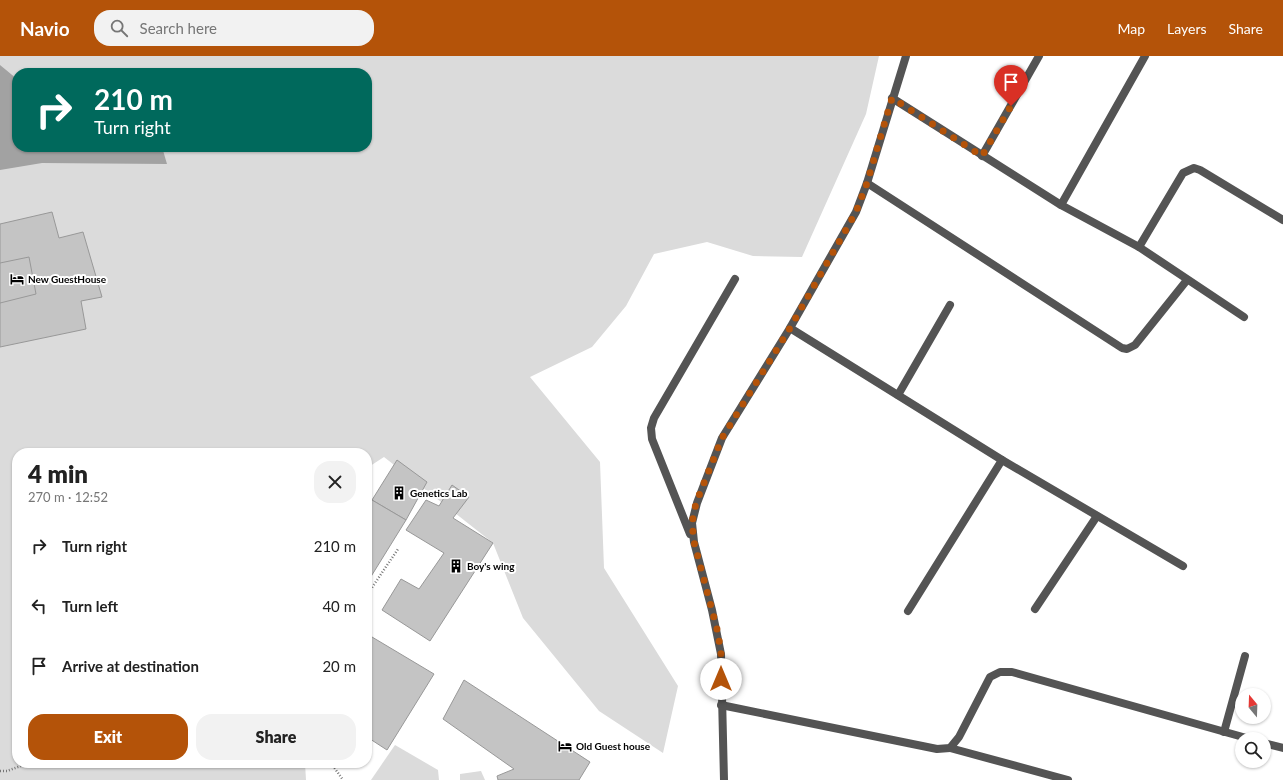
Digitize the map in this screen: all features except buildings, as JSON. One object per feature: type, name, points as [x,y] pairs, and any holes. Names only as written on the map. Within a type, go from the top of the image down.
[{"type":"street","points":[[694,542],[692,523],[696,503],[722,438],[790,328],[856,212],[867,183],[906,56]]},
{"type":"street","points":[[982,156],[1039,56]]},
{"type":"street","points":[[1061,205],[1145,56]]},
{"type":"street","points":[[892,98],[1061,205],[1139,247],[1244,317]]},
{"type":"street","points":[[1139,247],[1183,173],[1194,168],[1200,170],[1283,220]]},
{"type":"street","points":[[867,183],[1122,348],[1127,349],[1135,344],[1187,280]]},
{"type":"street","points":[[724,780],[721,705],[721,654],[718,633],[694,542],[652,439],[651,428],[654,418],[735,279]]},
{"type":"street","points":[[898,394],[950,305]]},
{"type":"street","points":[[790,328],[1002,460],[1183,566]]},
{"type":"street","points":[[908,611],[1002,460]]},
{"type":"street","points":[[1035,609],[1097,516]]},
{"type":"street","points":[[1224,732],[1245,656]]},
{"type":"street","points":[[950,748],[959,737],[990,677],[1000,672],[1012,672],[1235,735]]},
{"type":"street","points":[[721,705],[937,749],[950,748],[1068,780]]},
{"type":"street","points":[[1271,745],[1283,748]]},
{"type":"path","points":[[372,587],[398,548]]},
{"type":"path","points":[[0,771],[8,771],[16,768]]},
{"type":"path","points":[[335,768],[343,780]]},
{"type":"shaded area","points":[[0,56],[879,56],[866,114],[802,257],[753,256],[707,242],[654,254],[626,306],[592,347],[530,377],[600,462],[604,568],[678,686],[663,753],[599,711],[523,618],[493,543],[384,457],[372,465],[372,448],[12,448],[12,768],[305,768],[306,780],[0,780]]},
{"type":"shaded area","points":[[0,65],[12,75],[12,152],[163,152],[167,164],[42,163],[0,170]]},
{"type":"shaded area","points":[[395,745],[438,770],[439,780],[371,780]]},
{"type":"shaded area","points":[[481,771],[485,780],[460,780],[460,774]]},
{"type":"place","name":"New GuestHouse","points":[[17,279]]},
{"type":"place","name":"Genetics Lab","points":[[399,493]]},
{"type":"place","name":"Boy's wing","points":[[456,566]]},
{"type":"place","name":"Old Guest house","points":[[565,746]]},
{"type":"route","points":[[721,679],[721,654],[718,633],[694,542],[692,523],[696,503],[722,438],[790,328],[832,257],[856,212],[867,183],[892,98],[982,156],[1011,106]]}]
